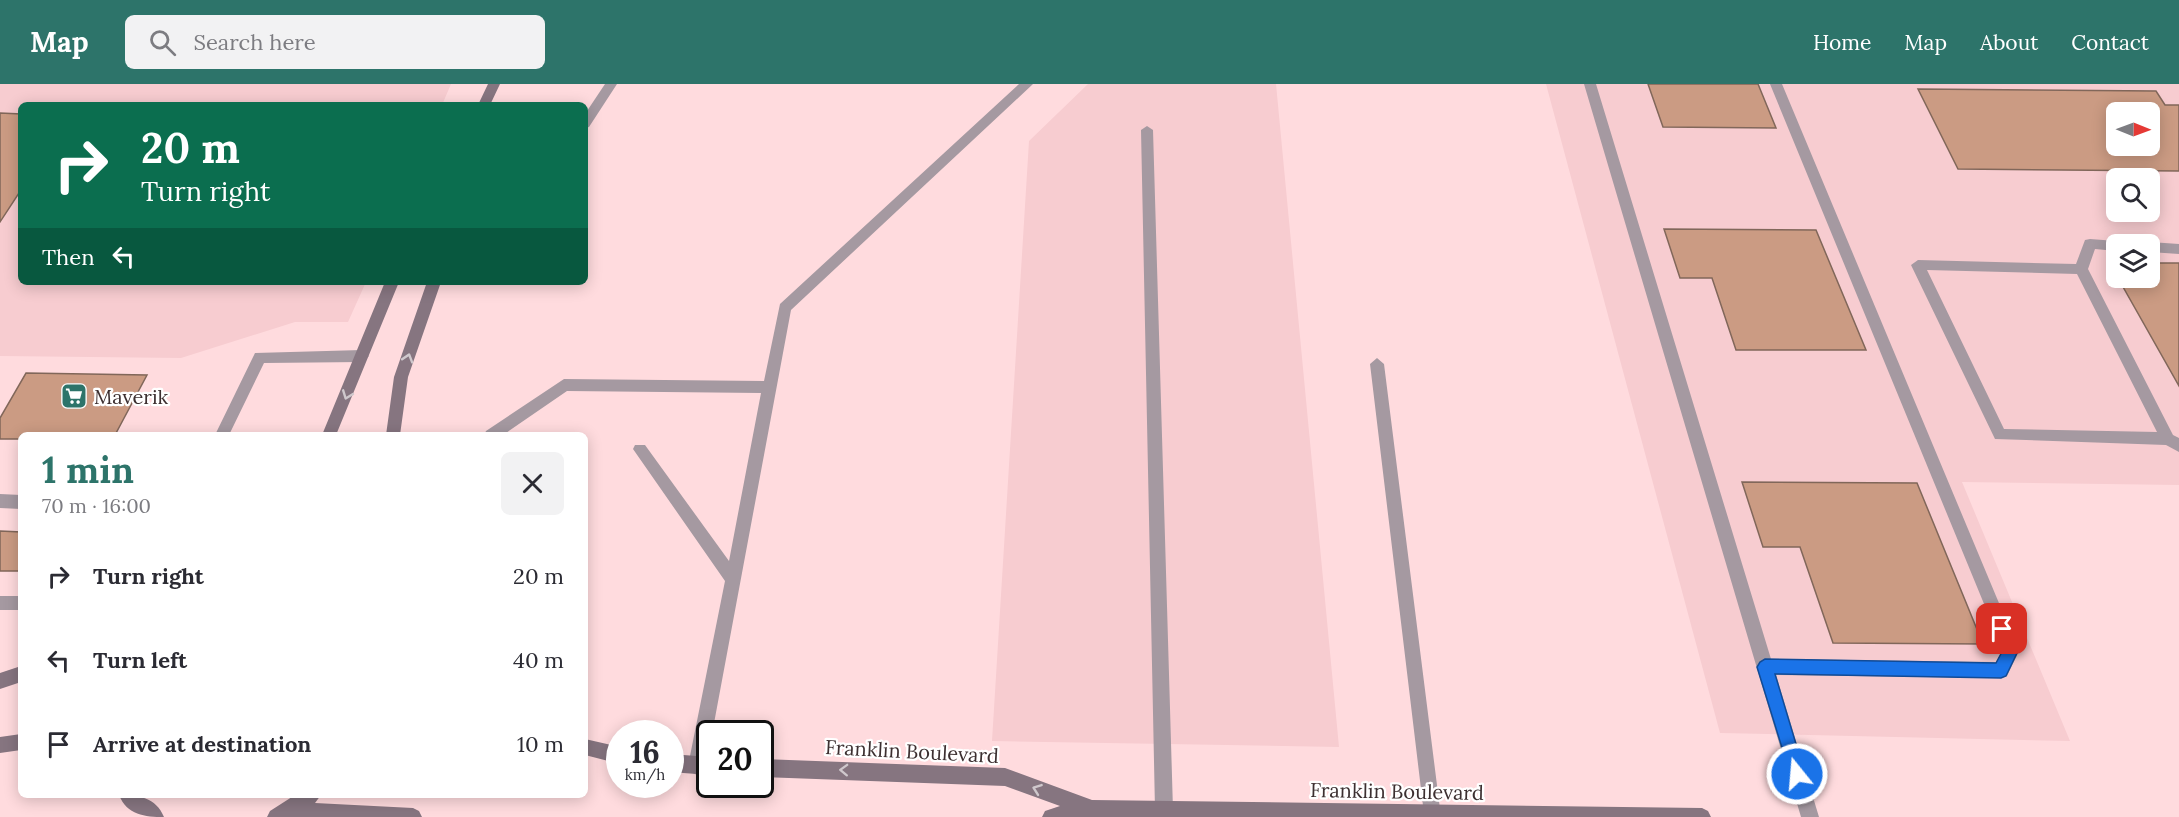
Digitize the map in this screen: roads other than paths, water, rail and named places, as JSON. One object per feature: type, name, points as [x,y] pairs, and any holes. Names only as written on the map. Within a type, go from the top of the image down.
[{"type":"main road","points":[[485,102],[494,84]]},
{"type":"main road","points":[[330,432],[391,285]]},
{"type":"main road","points":[[393,432],[393,415],[401,384],[433,285]]},
{"type":"main road","points":[[0,681],[18,675]]},
{"type":"main road","points":[[0,745],[18,742]]},
{"type":"main road","points":[[588,748],[606,752]]},
{"type":"main road","name":"Franklin Boulevard","points":[[774,769],[1005,777],[1092,809]]},
{"type":"main road","points":[[131,798],[148,815]]},
{"type":"main road","points":[[282,814],[307,798]]},
{"type":"main road","name":"Franklin Boulevard","points":[[1051,817],[1092,809],[1702,817]]},
{"type":"main road","points":[[282,814],[413,817]]},
{"type":"lane","points":[[588,119],[611,84]]},
{"type":"lane","points":[[710,720],[733,580],[785,308],[1027,84]]},
{"type":"lane","points":[[1590,84],[1810,817]]},
{"type":"lane","points":[[1765,667],[2001,670],[2011,651],[1776,84]]},
{"type":"lane","points":[[1147,130],[1164,810]]},
{"type":"lane","points":[[2106,245],[2090,244],[2081,269],[2173,443]]},
{"type":"lane","points":[[2160,248],[2179,249]]},
{"type":"lane","points":[[2081,269],[1918,265],[2000,435],[2173,443]]},
{"type":"lane","points":[[223,432],[260,357],[362,356]]},
{"type":"lane","points":[[1377,364],[1434,814]]},
{"type":"lane","points":[[495,432],[564,385],[770,387]]},
{"type":"lane","points":[[640,449],[733,580]]},
{"type":"lane","points":[[0,501],[18,502]]},
{"type":"lane","points":[[0,603],[18,603]]},
{"type":"place","name":"Maverik","points":[[74,396]]}]
